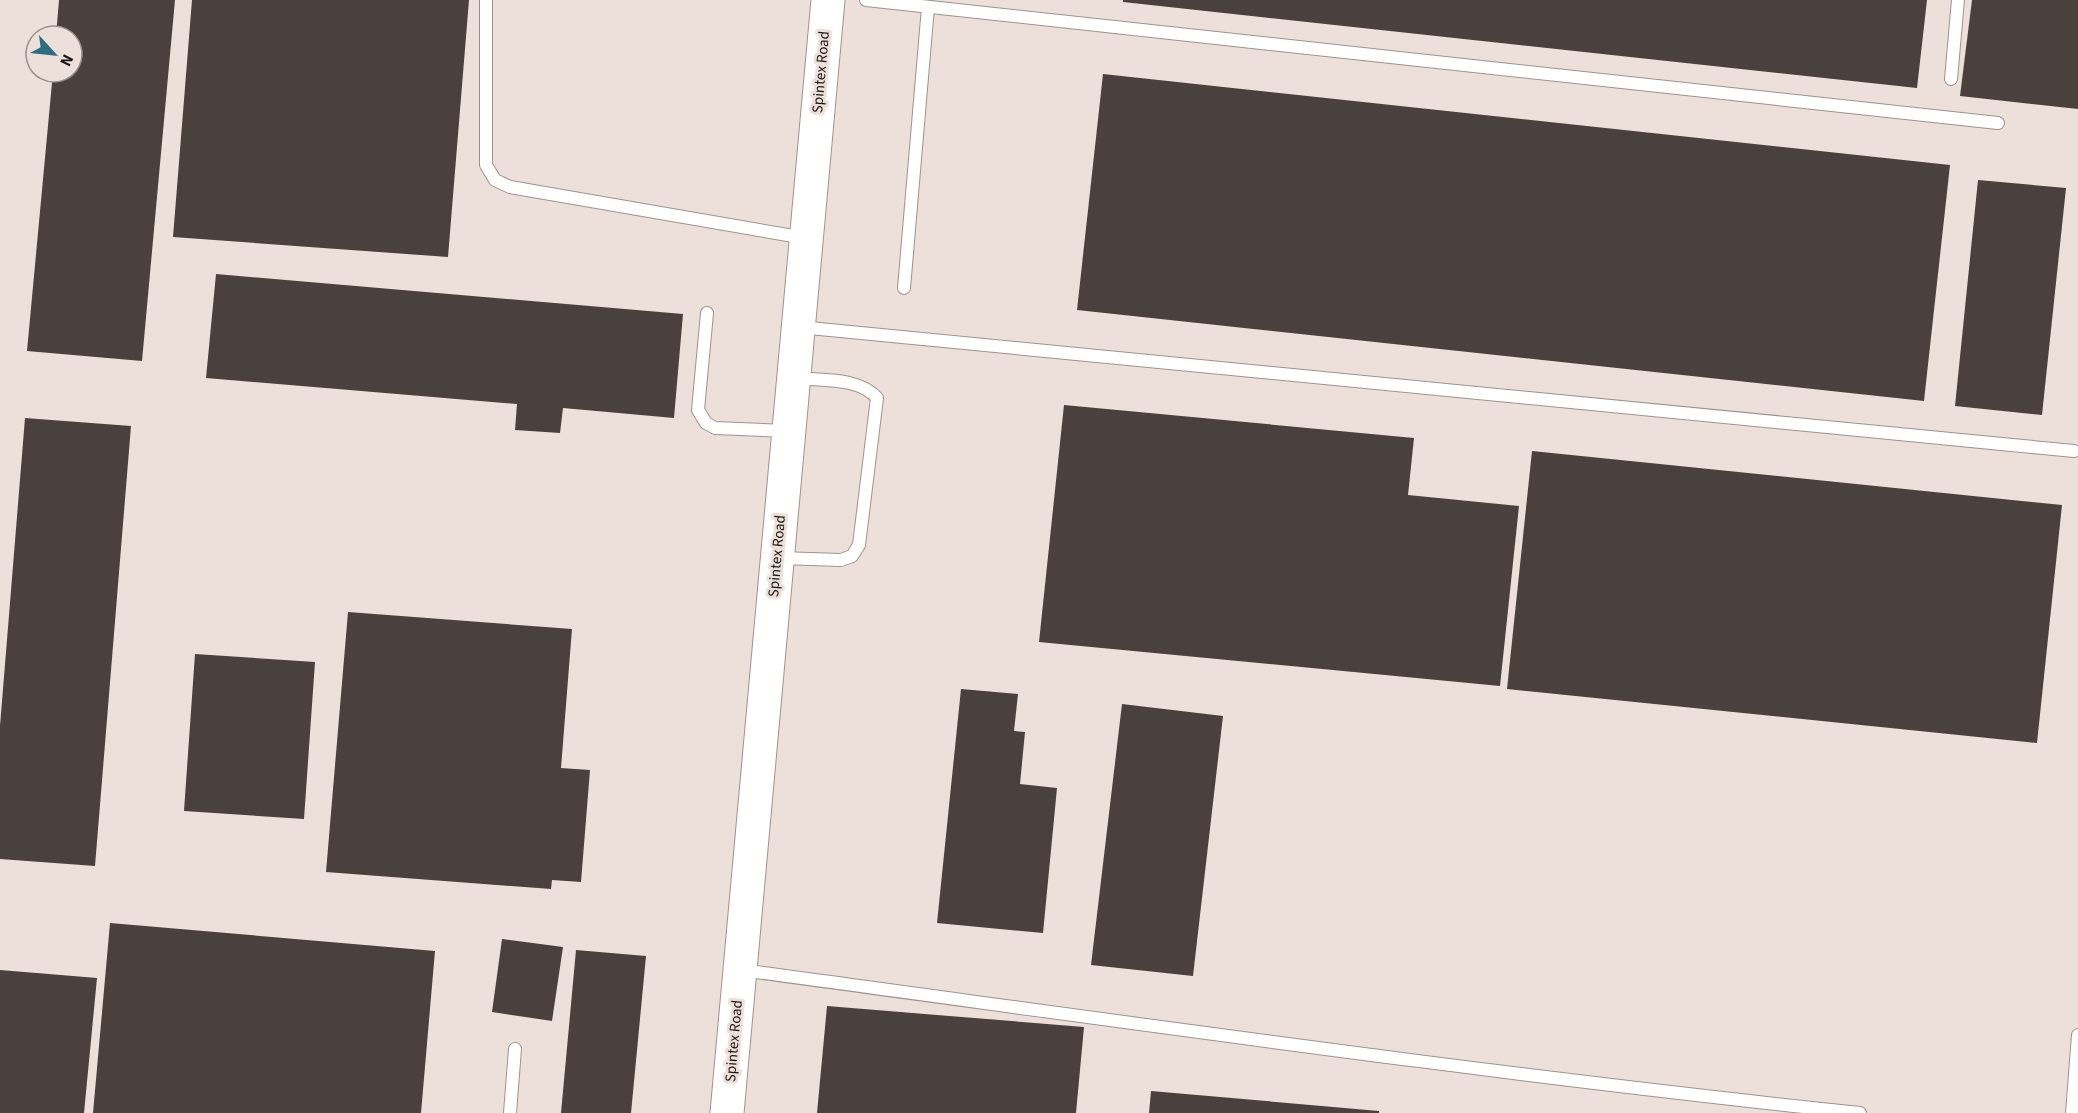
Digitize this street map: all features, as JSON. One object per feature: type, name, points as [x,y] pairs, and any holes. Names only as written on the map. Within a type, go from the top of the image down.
[{"type":"main road","name":"Spintex Road","points":[[727,1113],[828,0]]},
{"type":"lane","points":[[486,0],[486,165],[495,180],[510,186],[806,239]]},
{"type":"lane","points":[[867,0],[1998,123]]},
{"type":"lane","points":[[1951,79],[1958,0]]},
{"type":"lane","points":[[904,288],[928,7]]},
{"type":"lane","points":[[707,313],[699,410],[706,423],[716,428],[789,431]]},
{"type":"lane","points":[[798,326],[2074,451]]},
{"type":"lane","points":[[777,558],[841,560],[852,556],[860,545],[877,399],[870,390],[859,385],[793,378]]},
{"type":"lane","points":[[740,970],[1678,1094],[1860,1113]]},
{"type":"lane","points":[[2072,1113],[2078,1035]]},
{"type":"lane","points":[[510,1113],[515,1049]]},
{"type":"building","points":[[59,0],[175,0],[142,361],[27,351],[52,84],[84,84],[84,24],[57,24]]},
{"type":"building","points":[[192,0],[469,0],[448,257],[173,237]]},
{"type":"building","points":[[1123,0],[1927,0],[1917,88],[1123,2]]},
{"type":"building","points":[[1972,0],[2078,0],[2078,109],[1960,96]]},
{"type":"building","points":[[1103,74],[1950,165],[1924,401],[1077,310]]},
{"type":"building","points":[[1978,180],[2066,188],[2042,415],[1955,406]]},
{"type":"building","points":[[216,274],[683,314],[674,418],[563,408],[560,433],[515,430],[517,404],[206,378]]},
{"type":"building","points":[[1064,405],[1414,438],[1408,495],[1519,506],[1500,686],[1039,642]]},
{"type":"building","points":[[25,418],[131,426],[95,866],[0,859],[0,726]]},
{"type":"building","points":[[1532,451],[2062,505],[2037,743],[1507,689]]},
{"type":"building","points":[[348,612],[572,629],[561,768],[590,770],[581,882],[552,880],[551,889],[326,872]]},
{"type":"building","points":[[195,654],[315,662],[304,819],[184,811]]},
{"type":"building","points":[[961,689],[1018,694],[1014,731],[1025,732],[1020,784],[1057,788],[1043,933],[937,923]]},
{"type":"building","points":[[1122,704],[1223,716],[1193,976],[1091,965]]},
{"type":"building","points":[[110,923],[435,951],[421,1113],[93,1113]]},
{"type":"building","points":[[502,939],[563,947],[552,1021],[492,1012]]},
{"type":"building","points":[[576,950],[646,956],[631,1113],[561,1113]]},
{"type":"building","points":[[0,970],[97,978],[84,1113],[0,1113]]},
{"type":"building","points":[[827,1006],[1084,1027],[1076,1113],[817,1113]]},
{"type":"building","points":[[1151,1091],[1379,1111],[1379,1113],[1149,1113]]}]
